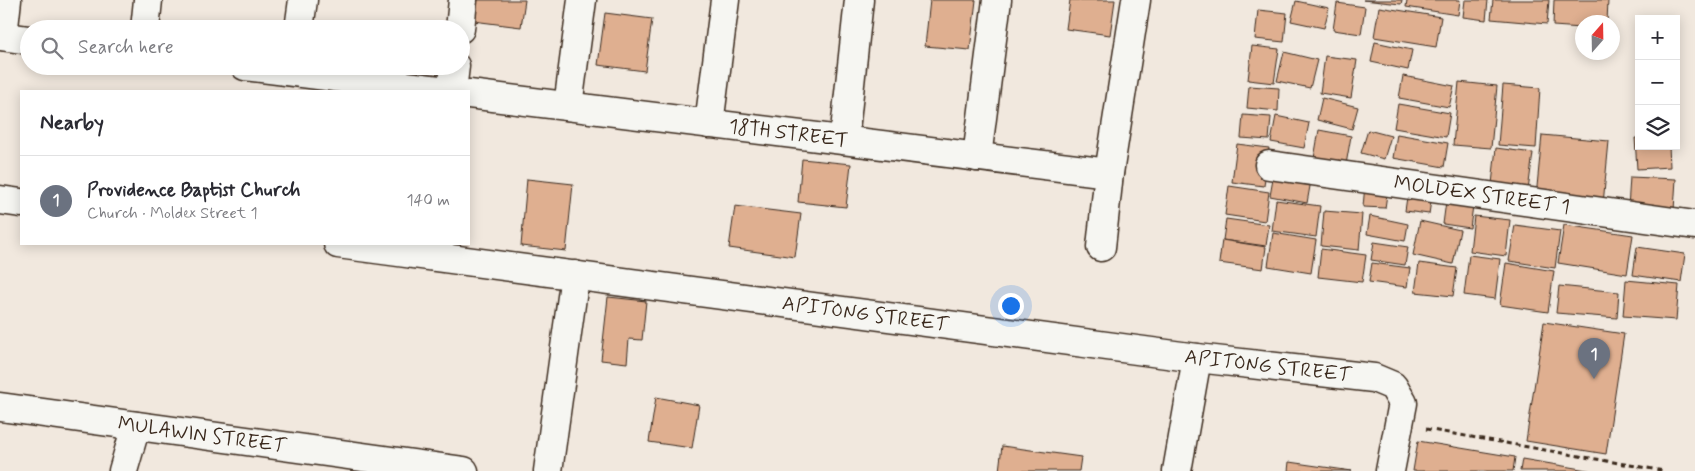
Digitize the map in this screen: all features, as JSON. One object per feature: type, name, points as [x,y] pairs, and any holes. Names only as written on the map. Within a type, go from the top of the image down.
[{"type":"street","points":[[7,0],[11,37]]},
{"type":"street","points":[[146,20],[148,0]]},
{"type":"street","points":[[300,20],[303,0]]},
{"type":"street","points":[[461,20],[464,0]]},
{"type":"street","points":[[568,106],[582,0]]},
{"type":"street","points":[[708,124],[725,0]]},
{"type":"street","points":[[844,140],[859,0]]},
{"type":"street","points":[[977,157],[997,0]]},
{"type":"street","points":[[1101,247],[1109,173],[1136,0]]},
{"type":"street","points":[[336,75],[440,90]]},
{"type":"street","points":[[452,90],[454,75]]},
{"type":"street","name":"18TH STREET","points":[[470,94],[1109,173]]},
{"type":"street","name":"MOLDEX STREET 1","points":[[1269,165],[1695,225]]},
{"type":"street","points":[[0,200],[20,203]]},
{"type":"street","name":"APITONG STREET","points":[[346,245],[576,274],[1197,358],[1374,378],[1393,386],[1403,403],[1398,422]]},
{"type":"street","points":[[548,471],[576,274]]},
{"type":"street","points":[[1177,471],[1197,358]]},
{"type":"street","name":"MULAWIN STREET","points":[[0,407],[136,426],[340,463],[464,471]]},
{"type":"street","points":[[1390,471],[1398,422]]},
{"type":"street","points":[[123,471],[136,426]]},
{"type":"path","points":[[1398,422],[1664,471]]},
{"type":"building","points":[[468,0],[525,0],[521,27],[465,20]]},
{"type":"building","points":[[930,0],[976,0],[970,50],[925,46]]},
{"type":"building","points":[[1070,0],[1115,0],[1110,35],[1066,29]]},
{"type":"building","points":[[1363,0],[1402,0],[1401,4]]},
{"type":"building","points":[[1407,0],[1460,0],[1458,15],[1406,7]]},
{"type":"building","points":[[1465,0],[1488,0],[1486,20],[1463,17]]},
{"type":"building","points":[[1493,0],[1549,0],[1547,24],[1491,19]]},
{"type":"building","points":[[1554,0],[1608,0],[1607,15],[1575,15],[1575,28],[1553,26]]},
{"type":"building","points":[[1296,1],[1329,8],[1324,28],[1291,21]]},
{"type":"building","points":[[1337,3],[1365,7],[1361,34],[1333,30]]},
{"type":"building","points":[[1379,7],[1441,17],[1436,47],[1374,37]]},
{"type":"building","points":[[1258,10],[1287,13],[1284,42],[1255,39]]},
{"type":"building","points":[[605,13],[652,19],[645,71],[598,65]]},
{"type":"building","points":[[1375,42],[1412,50],[1408,70],[1371,62]]},
{"type":"building","points":[[1252,46],[1279,49],[1274,83],[1248,80]]},
{"type":"building","points":[[1284,52],[1317,60],[1310,88],[1277,81]]},
{"type":"building","points":[[1325,56],[1357,60],[1351,98],[1320,93]]},
{"type":"building","points":[[1403,76],[1454,86],[1449,107],[1399,98]]},
{"type":"building","points":[[1459,82],[1497,86],[1491,148],[1453,145]]},
{"type":"building","points":[[1503,85],[1540,88],[1536,148],[1498,145]]},
{"type":"building","points":[[1249,86],[1279,88],[1278,111],[1247,108]]},
{"type":"building","points":[[1322,98],[1358,107],[1352,129],[1317,120]]},
{"type":"building","points":[[1398,104],[1450,113],[1446,137],[1394,128]]},
{"type":"building","points":[[1243,115],[1271,117],[1269,140],[1241,138]]},
{"type":"building","points":[[1276,116],[1309,123],[1304,148],[1271,142]]},
{"type":"building","points":[[1319,130],[1351,136],[1345,170],[1313,164]]},
{"type":"building","points":[[1368,130],[1391,136],[1384,159],[1361,153]]},
{"type":"building","points":[[1397,134],[1448,143],[1444,167],[1393,158]]},
{"type":"building","points":[[1542,135],[1609,141],[1603,204],[1536,197]]},
{"type":"building","points":[[1237,144],[1269,148],[1264,186],[1232,182]]},
{"type":"building","points":[[1496,148],[1533,153],[1527,198],[1491,193]]},
{"type":"building","points":[[1636,150],[1669,150],[1670,167],[1637,169]]},
{"type":"building","points":[[802,159],[851,164],[846,207],[798,202]]},
{"type":"building","points":[[1275,168],[1312,175],[1307,203],[1270,196]]},
{"type":"building","points":[[1630,177],[1676,179],[1674,210],[1628,208]]},
{"type":"building","points":[[527,179],[573,184],[566,251],[521,246]]},
{"type":"building","points":[[1365,185],[1388,187],[1385,208],[1363,207]]},
{"type":"building","points":[[1229,186],[1269,192],[1265,221],[1225,215]]},
{"type":"building","points":[[1408,190],[1432,194],[1429,214],[1405,211]]},
{"type":"building","points":[[1447,194],[1474,198],[1470,228],[1443,224]]},
{"type":"building","points":[[1276,200],[1320,206],[1316,237],[1272,231]]},
{"type":"building","points":[[735,206],[801,214],[795,257],[729,248]]},
{"type":"building","points":[[1324,211],[1362,214],[1359,250],[1321,246]]},
{"type":"building","points":[[1370,216],[1408,224],[1405,241],[1367,234]]},
{"type":"building","points":[[1474,216],[1510,220],[1506,256],[1470,251]]},
{"type":"building","points":[[1226,219],[1269,225],[1266,246],[1223,240]]},
{"type":"building","points":[[1420,221],[1460,230],[1453,264],[1413,255]]},
{"type":"building","points":[[1515,225],[1560,231],[1555,268],[1509,261]]},
{"type":"building","points":[[1564,225],[1633,235],[1627,274],[1558,263]]},
{"type":"building","points":[[1273,233],[1316,240],[1311,273],[1268,266]]},
{"type":"building","points":[[1222,240],[1266,247],[1263,269],[1219,263]]},
{"type":"building","points":[[1374,242],[1408,247],[1405,265],[1371,260]]},
{"type":"building","points":[[1637,247],[1685,254],[1681,282],[1633,275]]},
{"type":"building","points":[[1321,249],[1366,255],[1362,282],[1318,277]]},
{"type":"building","points":[[1469,255],[1500,259],[1495,299],[1464,295]]},
{"type":"building","points":[[1372,263],[1410,268],[1407,287],[1369,282]]},
{"type":"building","points":[[1419,263],[1457,268],[1453,296],[1415,292]]},
{"type":"building","points":[[1506,263],[1554,271],[1548,312],[1500,305]]},
{"type":"building","points":[[1626,280],[1679,285],[1676,320],[1623,316]]},
{"type":"building","points":[[1559,286],[1619,292],[1617,318],[1556,313]]},
{"type":"building","points":[[608,297],[646,301],[642,340],[629,339],[627,363],[601,360]]},
{"type":"building","points":[[1544,322],[1624,334],[1606,454],[1526,441]]},
{"type":"building","points":[[656,397],[699,405],[692,448],[649,442]]},
{"type":"building","points":[[1418,441],[1515,457],[1513,471],[1413,471]]},
{"type":"building","points":[[1002,446],[1081,457],[1079,471],[999,471]]},
{"type":"building","points":[[1522,459],[1593,471],[1520,471]]},
{"type":"building","points":[[1289,462],[1352,471],[1288,471]]},
{"type":"place","name":"Providence Baptist Church","points":[[1594,379]]}]
